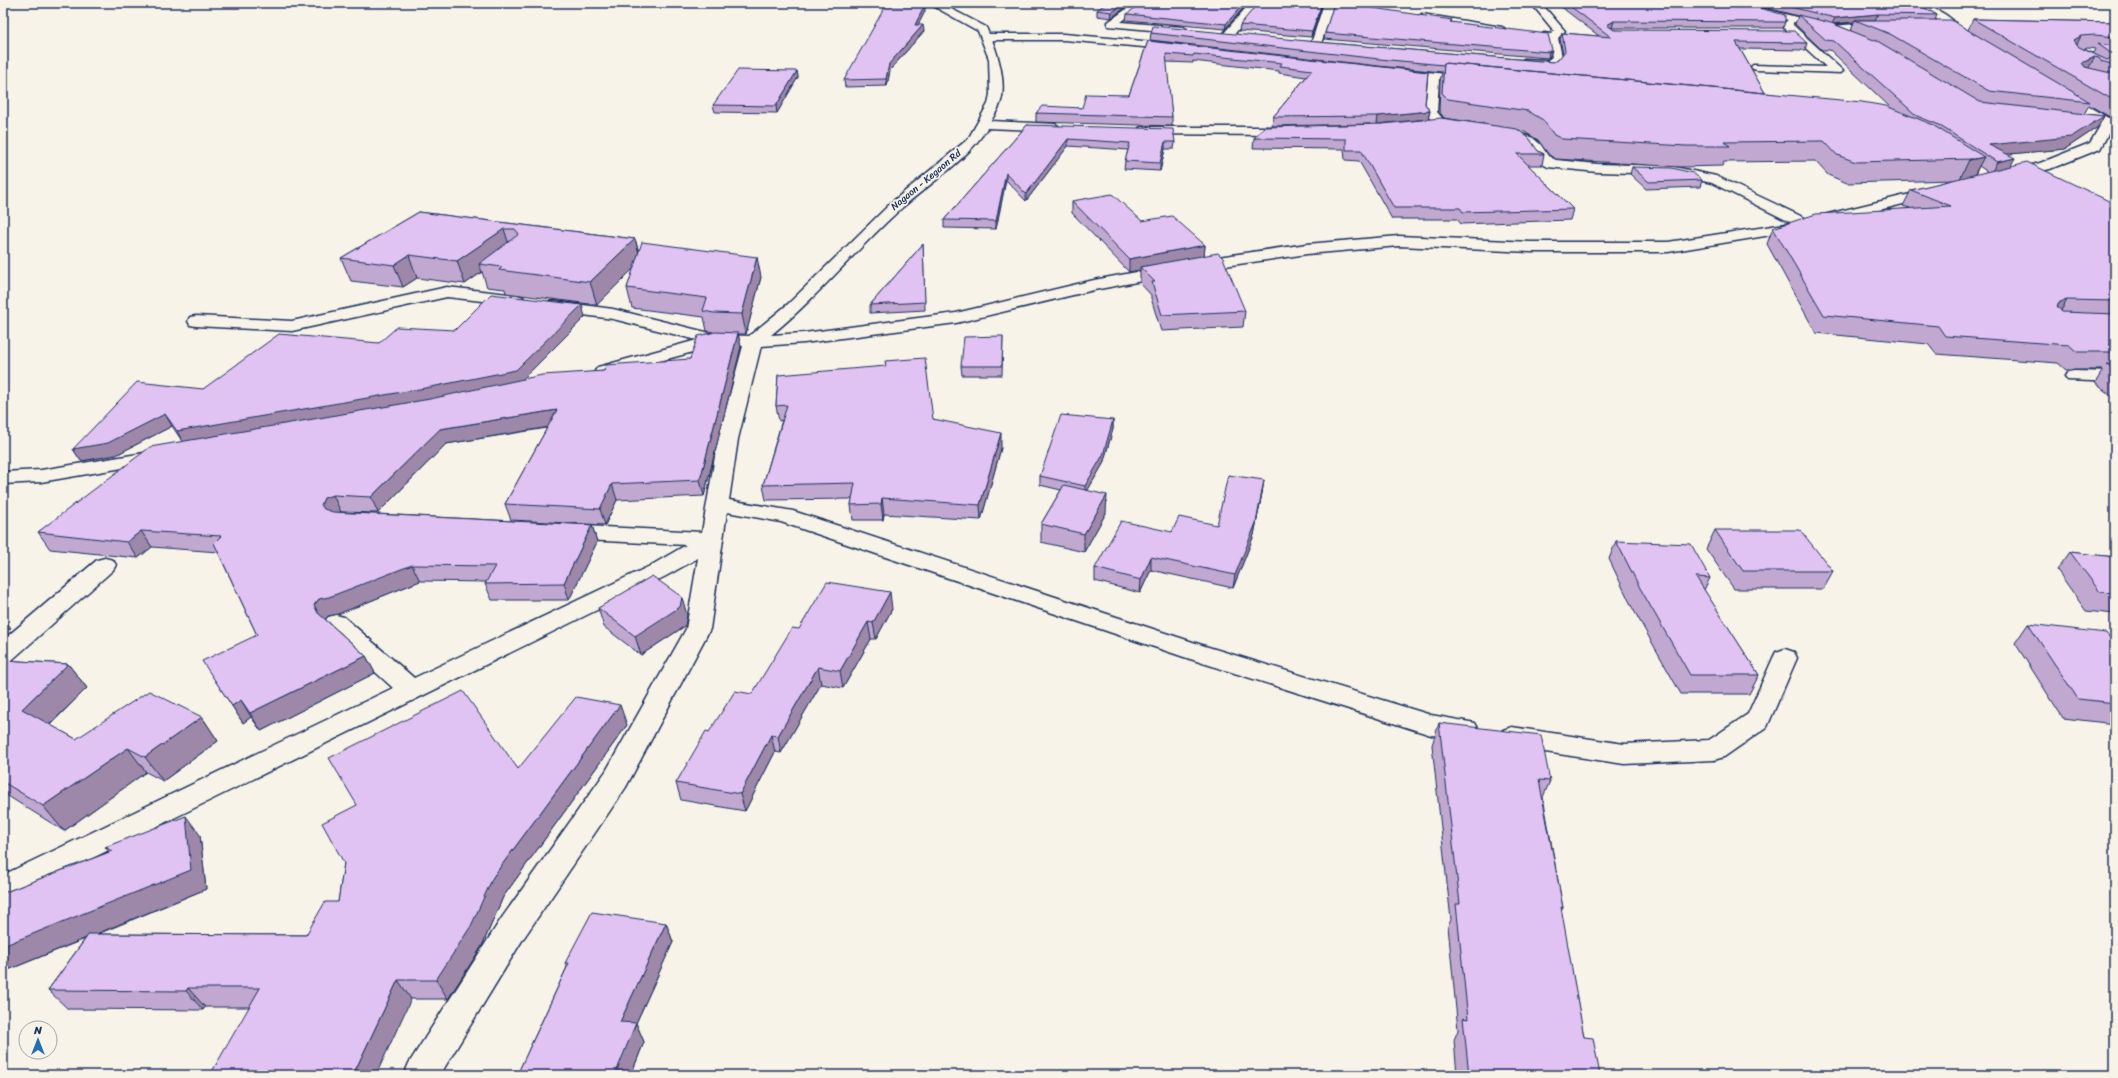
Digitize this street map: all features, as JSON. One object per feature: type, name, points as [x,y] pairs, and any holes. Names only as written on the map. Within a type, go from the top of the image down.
[{"type":"street","points":[[933,3],[982,29],[987,37],[1086,38],[1190,48]]},
{"type":"street","points":[[1141,3],[1108,25],[1196,32]]},
{"type":"street","points":[[1243,36],[1224,34],[1255,3]]},
{"type":"street","points":[[1330,45],[1312,43],[1330,3],[1349,4],[1372,8]]},
{"type":"street","points":[[1531,34],[1553,37],[1560,31],[1536,3]]},
{"type":"street","points":[[1735,4],[1754,3]]},
{"type":"street","points":[[1911,3],[1943,18],[1952,24],[1948,26]]},
{"type":"street","points":[[1735,4],[1832,29],[1856,39]]},
{"type":"street","points":[[1413,15],[1509,31]]},
{"type":"street","points":[[1757,67],[1837,71],[1788,26],[1789,18]]},
{"type":"street","points":[[1832,29],[1875,25],[1896,26]]},
{"type":"street","points":[[1918,26],[1948,26],[1963,31]]},
{"type":"street","points":[[1017,37],[1080,28]]},
{"type":"street","points":[[1779,33],[1795,33]]},
{"type":"street","name":"Nagaon - Kegaon Rd","points":[[753,341],[794,308],[897,205],[973,141],[994,104],[996,94],[994,59],[987,37]]},
{"type":"street","points":[[1512,61],[1551,64],[1557,57],[1553,37]]},
{"type":"street","points":[[1385,71],[1480,80]]},
{"type":"street","points":[[1434,76],[1431,112],[1439,122]]},
{"type":"street","points":[[2048,87],[2112,122]]},
{"type":"street","points":[[2085,121],[2112,122]]},
{"type":"street","points":[[1425,125],[1439,122],[1474,127]]},
{"type":"street","points":[[1995,178],[2045,166],[2094,146],[2112,122]]},
{"type":"street","points":[[982,124],[1067,129]]},
{"type":"street","points":[[1131,131],[1302,131]]},
{"type":"street","points":[[1496,131],[1518,135],[1530,141],[1540,151],[1542,158],[1553,164],[1597,168],[1670,170],[1716,180],[1806,224]]},
{"type":"street","points":[[2020,172],[2041,182]]},
{"type":"street","points":[[196,321],[292,326],[447,292],[614,314],[718,340],[753,341],[804,338],[956,318],[1094,285],[1211,263],[1306,249],[1399,241],[1472,243],[1531,248],[1668,247],[1806,224],[1951,189]]},
{"type":"street","points":[[464,294],[482,281]]},
{"type":"street","points":[[584,376],[718,340]]},
{"type":"street","points":[[421,1075],[512,929],[616,779],[695,636],[698,629],[713,540],[728,439],[753,341]]},
{"type":"street","points":[[2074,376],[2115,377]]},
{"type":"street","points":[[3,478],[41,476],[179,453]]},
{"type":"street","points":[[718,504],[785,516],[1196,652],[1423,722],[1624,754],[1714,750],[1758,720],[1784,658]]},
{"type":"street","points":[[547,531],[713,540]]},
{"type":"street","points":[[3,889],[658,571],[713,540]]},
{"type":"street","points":[[3,654],[105,565]]},
{"type":"street","points":[[336,623],[411,690]]},
{"type":"building","points":[[1107,3],[1125,3],[1112,12],[1097,10]]},
{"type":"building","points":[[1141,3],[1244,3],[1226,24],[1127,14]]},
{"type":"building","points":[[1258,3],[1322,3],[1312,31],[1240,25]]},
{"type":"building","points":[[1334,3],[1452,20],[1450,22],[1548,34],[1552,50],[1549,52],[1325,33]]},
{"type":"building","points":[[1566,3],[1741,3],[1785,15],[1785,22],[1614,21],[1607,25],[1614,30],[1794,31],[1807,43],[1736,42],[1765,93],[1444,63],[1444,65],[1379,59],[1151,33],[1153,26],[1317,42],[1553,62],[1558,60],[1565,51],[1562,33],[1611,37]]},
{"type":"building","points":[[1775,3],[1916,3],[1937,15],[1878,14],[1835,18]]},
{"type":"building","points":[[886,5],[925,5],[915,25],[923,25],[889,64],[886,79],[844,80]]},
{"type":"building","points":[[1798,15],[1831,23],[1879,42],[1980,102],[2104,116],[2071,137],[1989,145],[2015,158],[1997,162],[1937,124],[1917,116],[1834,41],[1826,40]]},
{"type":"building","points":[[1973,19],[2115,22],[2115,37],[2095,35],[2081,36],[2074,40],[2079,47],[2107,60],[2115,56],[2115,65],[2101,61],[2099,58],[2095,57],[2082,63],[2085,67],[2115,74],[2115,101]]},
{"type":"building","points":[[1855,20],[1951,20],[2090,102],[1989,91],[1890,34]]},
{"type":"building","points":[[1148,41],[1428,72],[1425,104],[1430,111],[1378,116],[1273,117],[1312,70],[1280,66],[1282,63],[1194,54],[1193,56],[1166,54],[1172,117],[1036,113],[1042,106],[1082,108],[1086,94],[1129,95]]},
{"type":"building","points":[[2098,44],[2115,46],[2115,56]]},
{"type":"building","points":[[1444,63],[1862,102],[1886,106],[1931,124],[1984,157],[1969,160],[1973,159],[1856,162],[1837,155],[1824,141],[1724,142],[1730,146],[1686,146],[1562,139],[1554,135],[1543,120],[1528,111],[1448,99],[1442,93]]},
{"type":"building","points":[[738,70],[797,71],[776,106],[713,105]]},
{"type":"building","points":[[1441,118],[1517,129],[1529,138],[1538,151],[1544,154],[1517,154],[1573,209],[1463,212],[1460,208],[1394,208],[1361,150],[1346,150],[1346,139],[1254,138],[1264,127],[1382,124]]},
{"type":"building","points":[[1027,125],[1173,129],[1175,142],[1165,142],[1160,163],[1125,161],[1130,143],[1068,139],[1026,194],[1006,173],[996,221],[944,220]]},
{"type":"building","points":[[2027,162],[2115,204],[2115,301],[2067,300],[2060,302],[2057,306],[2062,312],[2115,314],[2115,352],[2077,352],[2069,345],[1945,336],[1938,326],[1824,315],[1773,228],[1816,214],[1951,206],[1911,190]]},
{"type":"building","points":[[1632,167],[1672,168],[1693,173],[1702,180],[1649,182]]},
{"type":"building","points":[[1112,194],[1142,221],[1172,216],[1205,245],[1129,259],[1072,201]]},
{"type":"building","points":[[419,212],[635,239],[590,282],[499,270],[502,267],[479,264],[519,234],[515,229],[504,229],[457,261],[409,255],[394,265],[341,258]]},
{"type":"building","points":[[642,242],[757,257],[742,314],[703,311],[707,298],[627,288]]},
{"type":"building","points":[[923,244],[925,302],[870,305]]},
{"type":"building","points":[[1218,253],[1223,258],[1245,311],[1162,315],[1152,282],[1155,282],[1140,267]]},
{"type":"building","points":[[491,294],[582,305],[516,370],[431,387],[177,431],[165,414],[108,443],[73,449],[137,382],[203,389],[279,334],[379,343],[397,327],[455,330]]},
{"type":"building","points":[[715,332],[738,333],[700,480],[612,484],[600,509],[505,504],[557,410],[440,429],[371,497],[333,495],[324,498],[321,505],[324,509],[333,512],[592,525],[564,583],[485,584],[495,566],[412,565],[329,597],[319,599],[314,605],[318,613],[366,656],[250,713],[241,700],[232,706],[202,661],[257,635],[214,543],[221,536],[141,531],[127,542],[38,532],[150,447],[430,399],[542,375],[604,371],[606,365],[690,359],[698,336]]},
{"type":"building","points":[[1003,336],[1002,366],[961,366],[964,337]]},
{"type":"building","points":[[925,358],[933,419],[1001,433],[980,505],[882,498],[881,504],[851,505],[855,483],[763,485],[787,405],[776,406],[778,375],[886,366],[885,361]]},
{"type":"building","points":[[2107,364],[2115,365],[2115,371]]},
{"type":"building","points":[[1061,415],[1113,420],[1103,455],[1085,486],[1040,476]]},
{"type":"building","points":[[1228,475],[1264,480],[1256,523],[1235,575],[1151,557],[1141,580],[1095,568],[1121,521],[1172,532],[1179,517],[1217,525]]},
{"type":"building","points":[[1064,485],[1107,495],[1084,534],[1041,524]]},
{"type":"building","points":[[1715,530],[1800,530],[1833,571],[1743,571]]},
{"type":"building","points":[[1616,541],[1691,544],[1710,578],[1696,577],[1759,675],[1690,675],[1640,588]]},
{"type":"building","points":[[2070,552],[2115,557],[2115,593],[2100,592]]},
{"type":"building","points":[[652,576],[682,597],[680,607],[635,636],[598,608]]},
{"type":"building","points":[[827,582],[890,592],[873,623],[868,622],[840,671],[818,667],[778,736],[771,735],[740,794],[676,783],[706,731],[709,732],[735,691],[752,694],[792,628],[799,629]]},
{"type":"building","points":[[2028,624],[2106,633],[2115,645],[2115,703],[2078,699]]},
{"type":"building","points":[[3,660],[68,664],[22,709],[76,739],[149,691],[202,717],[145,757],[128,748],[43,806],[3,782]]},
{"type":"building","points":[[463,691],[518,769],[576,697],[620,705],[493,877],[471,926],[436,980],[398,980],[353,1075],[210,1075],[260,988],[188,988],[186,991],[48,990],[89,934],[306,935],[325,902],[338,902],[344,863],[322,823],[357,805],[329,758]]},
{"type":"building","points":[[1439,723],[1541,735],[1550,781],[1539,780],[1563,908],[1561,907],[1584,1037],[1593,1038],[1600,1075],[1469,1075],[1463,1018],[1468,1019],[1456,904],[1460,904]]},
{"type":"building","points":[[186,816],[191,870],[3,946],[3,893],[112,851],[105,847]]},
{"type":"building","points":[[592,912],[666,923],[620,1022],[636,1023],[615,1075],[517,1075],[569,963],[565,963]]}]
